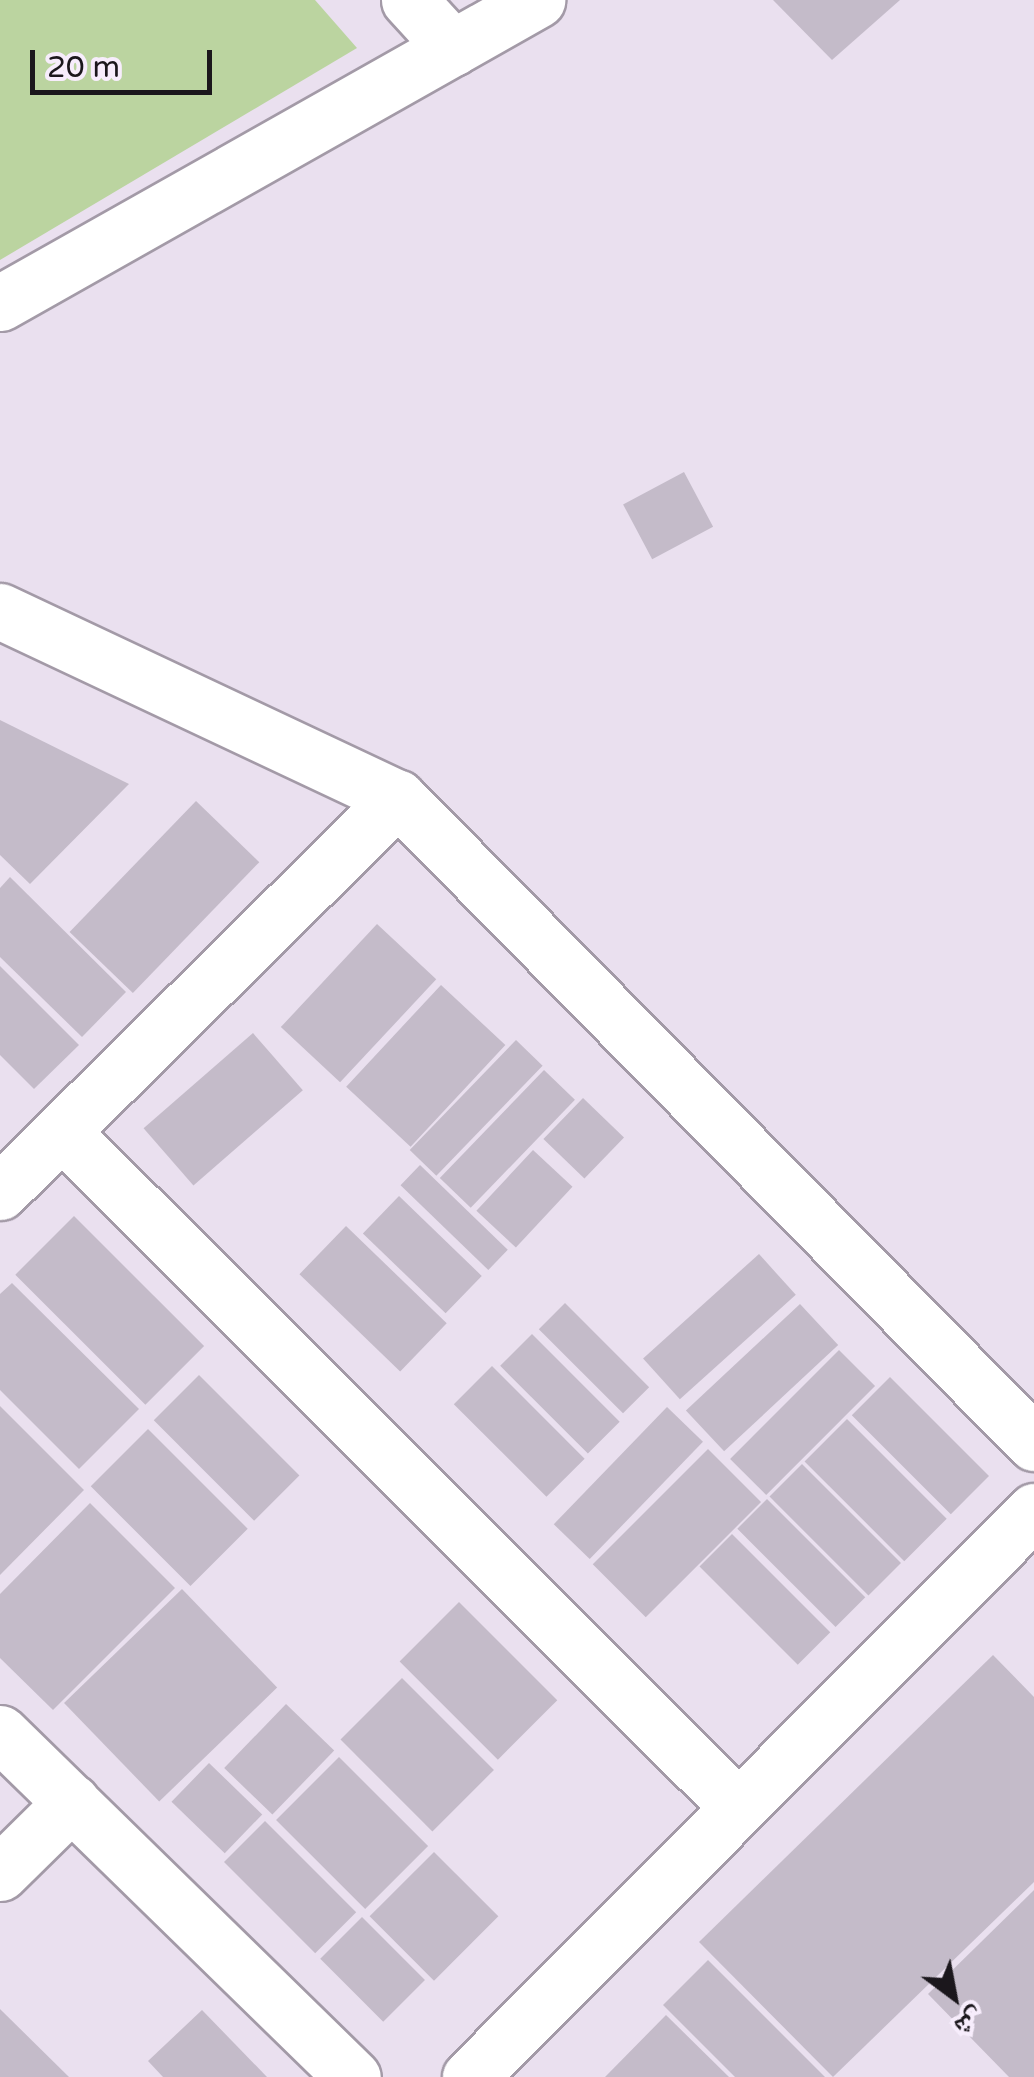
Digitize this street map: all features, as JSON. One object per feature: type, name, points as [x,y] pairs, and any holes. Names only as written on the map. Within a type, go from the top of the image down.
[{"type":"street","points":[[409,0],[454,48]]},
{"type":"street","points":[[0,303],[538,0]]},
{"type":"street","points":[[0,611],[398,798],[1034,1443]]},
{"type":"street","points":[[0,1192],[398,798]]},
{"type":"street","points":[[60,1131],[738,1806]]},
{"type":"street","points":[[470,2077],[1034,1511]]},
{"type":"street","points":[[0,1733],[352,2077]]},
{"type":"street","points":[[0,1873],[72,1802]]},
{"type":"green space","points":[[0,0],[315,0],[357,48],[0,260]]},
{"type":"building","points":[[773,0],[900,0],[832,60]]},
{"type":"building","points":[[684,472],[713,527],[652,559],[623,504]]},
{"type":"building","points":[[0,720],[129,784],[30,884],[0,855]]},
{"type":"building","points":[[196,801],[259,862],[133,993],[70,932]]},
{"type":"building","points":[[10,877],[126,992],[82,1037],[0,957],[0,888]]},
{"type":"building","points":[[377,924],[436,979],[340,1082],[281,1027]]},
{"type":"building","points":[[0,966],[79,1045],[34,1089],[0,1055]]},
{"type":"building","points":[[441,985],[505,1045],[411,1147],[346,1087]]},
{"type":"building","points":[[253,1033],[303,1090],[193,1185],[144,1128]]},
{"type":"building","points":[[516,1040],[543,1066],[436,1176],[410,1150]]},
{"type":"building","points":[[544,1070],[575,1100],[471,1208],[440,1178]]},
{"type":"building","points":[[583,1098],[624,1138],[584,1179],[543,1139]]},
{"type":"building","points":[[533,1150],[572,1187],[516,1248],[476,1211]]},
{"type":"building","points":[[420,1165],[508,1250],[488,1270],[401,1185]]},
{"type":"building","points":[[399,1196],[482,1276],[446,1313],[363,1233]]},
{"type":"building","points":[[74,1216],[204,1346],[145,1405],[15,1275]]},
{"type":"building","points":[[346,1226],[447,1323],[400,1371],[299,1274]]},
{"type":"building","points":[[759,1254],[796,1295],[680,1399],[643,1358]]},
{"type":"building","points":[[12,1283],[139,1409],[79,1469],[0,1390],[0,1294]]},
{"type":"building","points":[[565,1303],[649,1387],[623,1413],[539,1329]]},
{"type":"building","points":[[800,1304],[838,1345],[724,1451],[686,1410]]},
{"type":"building","points":[[532,1334],[620,1422],[588,1454],[500,1366]]},
{"type":"building","points":[[839,1350],[875,1386],[766,1495],[730,1459]]},
{"type":"building","points":[[492,1366],[585,1459],[546,1497],[454,1404]]},
{"type":"building","points":[[199,1375],[299,1475],[254,1521],[154,1420]]},
{"type":"building","points":[[890,1377],[989,1476],[951,1514],[852,1415]]},
{"type":"building","points":[[0,1406],[84,1490],[0,1575]]},
{"type":"building","points":[[667,1407],[703,1442],[590,1559],[554,1524]]},
{"type":"building","points":[[847,1419],[947,1519],[904,1561],[805,1461]]},
{"type":"building","points":[[148,1429],[248,1529],[190,1586],[91,1486]]},
{"type":"building","points":[[708,1449],[761,1502],[646,1617],[593,1564]]},
{"type":"building","points":[[802,1464],[901,1563],[868,1596],[769,1497]]},
{"type":"building","points":[[767,1499],[865,1597],[836,1627],[737,1529]]},
{"type":"building","points":[[90,1503],[175,1588],[53,1710],[0,1658],[0,1594]]},
{"type":"building","points":[[732,1534],[830,1632],[798,1665],[699,1567]]},
{"type":"building","points":[[182,1589],[277,1688],[159,1801],[64,1703]]},
{"type":"building","points":[[459,1602],[557,1700],[498,1760],[400,1661]]},
{"type":"building","points":[[993,1655],[1034,1697],[1034,1882],[833,2077],[699,1942]]},
{"type":"building","points":[[402,1678],[494,1770],[432,1831],[340,1740]]},
{"type":"building","points":[[286,1704],[334,1751],[272,1815],[224,1768]]},
{"type":"building","points":[[339,1757],[428,1846],[365,1909],[276,1820]]},
{"type":"building","points":[[209,1763],[262,1814],[225,1853],[171,1802]]},
{"type":"building","points":[[265,1821],[356,1912],[315,1953],[224,1862]]},
{"type":"building","points":[[434,1852],[498,1916],[434,1981],[370,1916]]},
{"type":"building","points":[[1034,1890],[1034,2077],[1009,2077],[928,1994]]},
{"type":"building","points":[[362,1917],[425,1980],[383,2022],[320,1959]]},
{"type":"building","points":[[708,1960],[825,2077],[735,2077],[663,2005]]},
{"type":"building","points":[[0,2009],[69,2077],[0,2077]]},
{"type":"building","points":[[202,2010],[267,2077],[163,2077],[148,2061]]},
{"type":"building","points":[[666,2015],[729,2077],[605,2077]]}]
